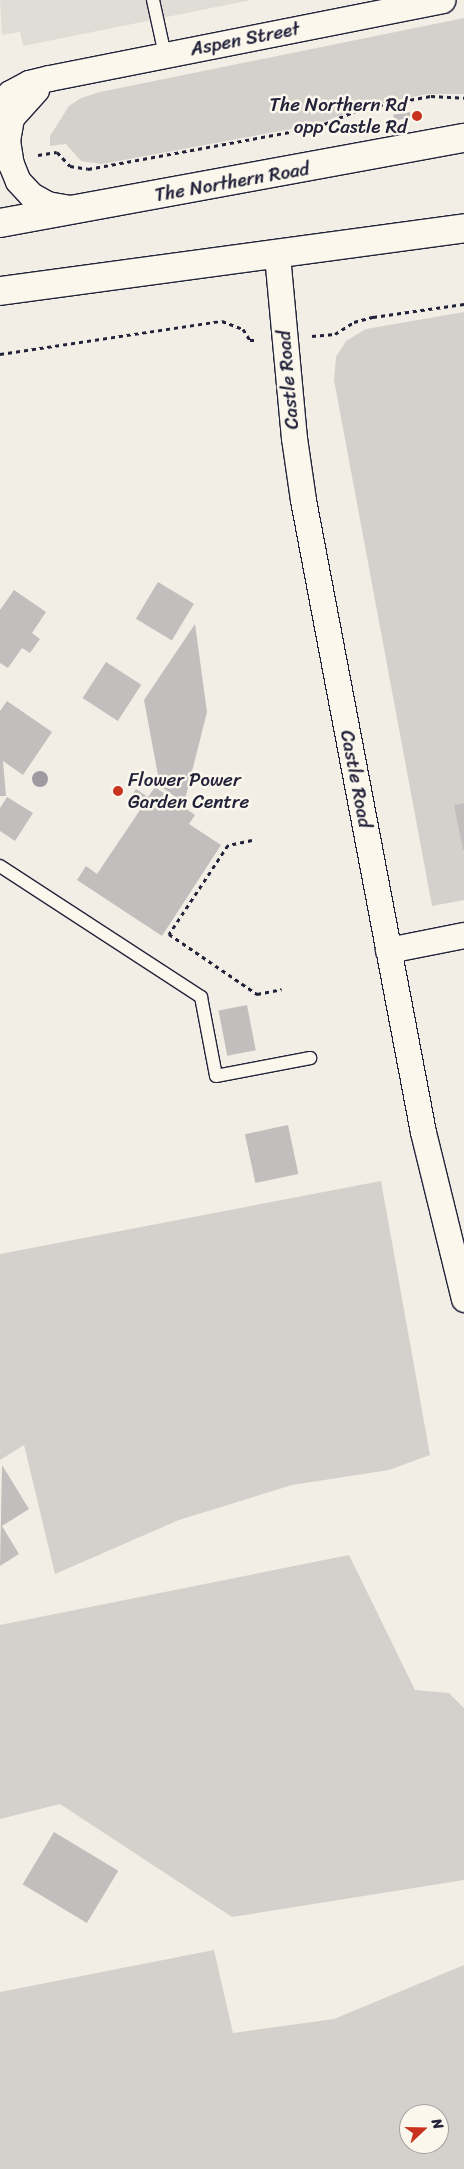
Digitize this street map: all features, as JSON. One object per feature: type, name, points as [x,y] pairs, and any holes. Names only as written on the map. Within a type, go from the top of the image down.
[{"type":"highway","name":"The Northern Road","points":[[0,223],[464,138]]},
{"type":"highway","points":[[0,291],[277,255],[464,228]]},
{"type":"street","name":"Aspen Street","points":[[0,103],[10,93],[29,83],[49,78],[442,0]]},
{"type":"street","points":[[49,78],[20,104],[11,118],[7,140],[11,164],[18,181],[31,194],[47,204],[77,209]]},
{"type":"street","name":"Castle Road","points":[[277,255],[294,438],[303,500],[429,1162],[453,1245],[464,1299]]},
{"type":"street","points":[[388,950],[464,936]]},
{"type":"lane","points":[[153,0],[165,55]]},
{"type":"lane","points":[[0,866],[202,997],[216,1076],[310,1058]]},
{"type":"path","points":[[38,155],[57,152],[70,166],[88,169],[317,127],[363,108],[431,96],[464,98]]},
{"type":"path","points":[[323,336],[335,334],[354,322],[373,316],[464,304]]},
{"type":"path","points":[[0,354],[222,321],[242,329],[250,340],[265,339]]},
{"type":"path","points":[[252,840],[228,845],[169,934],[258,994],[282,989]]},
{"type":"path","points":[[170,924],[174,927]]},
{"type":"shaded area","points":[[0,0],[251,0],[23,46],[20,32],[2,35]]},
{"type":"shaded area","points":[[464,18],[464,94],[427,94],[360,108],[318,124],[102,164],[81,161],[66,144],[50,146],[50,136],[69,106],[81,98],[100,92]]},
{"type":"shaded area","points":[[464,312],[464,900],[432,906],[334,380],[336,357],[346,341],[366,329]]},
{"type":"shaded area","points":[[381,1181],[430,1455],[389,1470],[292,1485],[179,1520],[55,1574],[24,1445],[0,1460],[0,1254]]},
{"type":"shaded area","points":[[349,1555],[415,1690],[449,1693],[464,1708],[464,1880],[232,1917],[60,1804],[0,1819],[0,1625]]},
{"type":"shaded area","points":[[214,1950],[233,2033],[334,2019],[464,1965],[464,2169],[0,2169],[0,1992]]},
{"type":"building","points":[[410,112],[411,118],[394,121],[393,115]]},
{"type":"building","points":[[158,582],[194,604],[172,640],[136,619]]},
{"type":"building","points":[[14,590],[46,612],[32,633],[40,639],[30,653],[22,648],[8,668],[0,663],[0,610]]},
{"type":"building","points":[[195,624],[207,712],[184,803],[160,786],[144,700]]},
{"type":"building","points":[[106,662],[141,685],[118,721],[83,698]]},
{"type":"building","points":[[7,701],[52,732],[23,775],[3,761],[6,796],[0,796],[0,711]]},
{"type":"building","points":[[155,787],[195,815],[189,824],[221,845],[162,936],[77,880],[86,866],[97,874],[140,810],[128,801],[136,789],[148,797]]},
{"type":"building","points":[[7,797],[33,813],[15,841],[0,831],[0,808]]},
{"type":"building","points":[[464,803],[464,850],[463,850],[454,805]]},
{"type":"building","points":[[247,1005],[256,1050],[227,1056],[219,1011]]},
{"type":"building","points":[[288,1125],[298,1174],[255,1183],[245,1134]]},
{"type":"building","points":[[2,1465],[29,1509],[2,1526],[19,1554],[0,1566]]},
{"type":"building","points":[[54,1832],[118,1871],[87,1923],[23,1884]]},
{"type":"place","name":"The Northern Rd opp Castle Rd","points":[[417,116]]},
{"type":"place","name":"Flower Power Garden Centre","points":[[118,791]]}]
